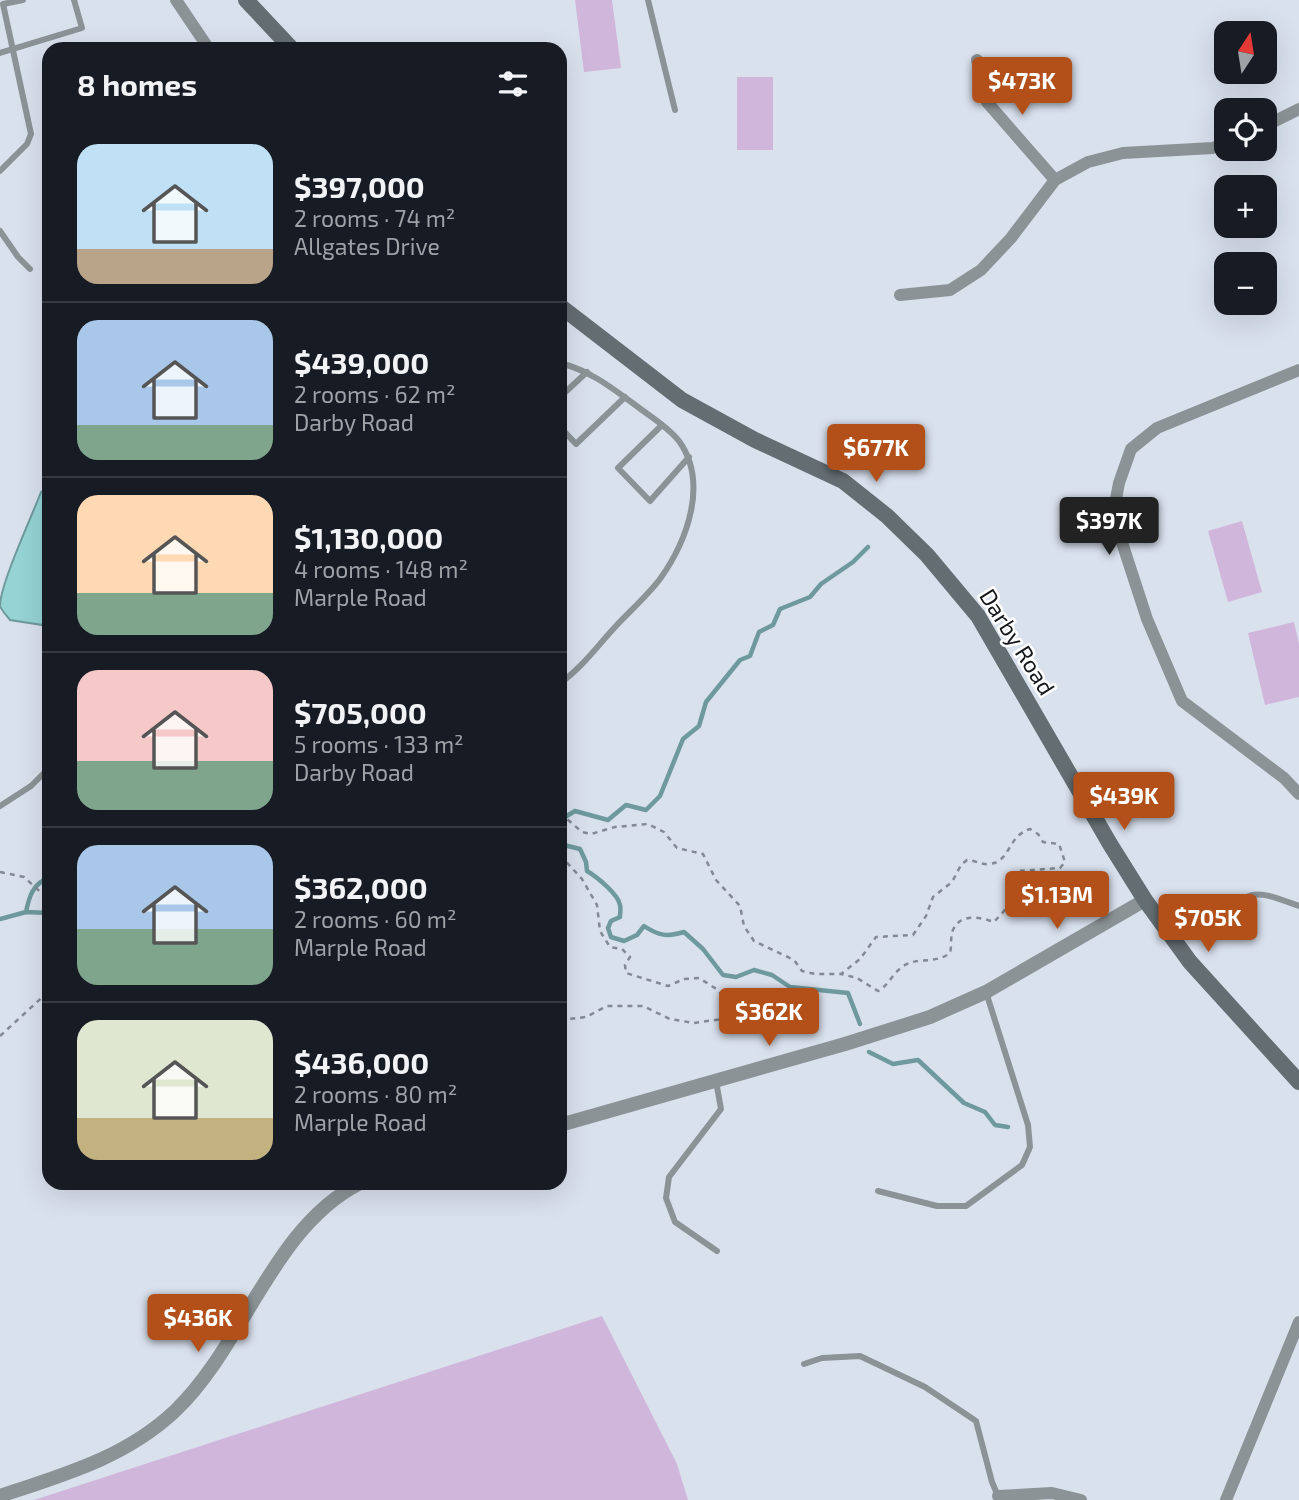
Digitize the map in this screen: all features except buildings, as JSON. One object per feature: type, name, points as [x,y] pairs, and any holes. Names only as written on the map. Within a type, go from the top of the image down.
[{"type":"main road","points":[[246,0],[285,42]]},
{"type":"main road","name":"Darby Road","points":[[567,311],[682,400],[755,440],[843,481],[887,516],[927,555],[978,615],[1145,900],[1190,962],[1299,1082]]},
{"type":"street","points":[[176,0],[199,42]]},
{"type":"street","points":[[977,60],[987,102],[1055,180]]},
{"type":"street","points":[[1277,120],[1299,109]]},
{"type":"street","points":[[900,295],[950,290],[981,270],[1011,238],[1055,180],[1088,162],[1123,153],[1214,148]]},
{"type":"street","points":[[1299,370],[1157,428],[1131,450],[1119,483],[1113,515],[1147,619],[1182,701],[1284,778],[1299,794]]},
{"type":"street","points":[[567,1123],[716,1082],[930,1017],[986,992],[1145,900]]},
{"type":"street","points":[[0,1496],[103,1460],[127,1448],[176,1410],[214,1363],[303,1228],[336,1197],[348,1190]]},
{"type":"street","points":[[1226,1500],[1299,1322]]},
{"type":"street","points":[[998,1496],[1052,1493],[1081,1500]]},
{"type":"lane","points":[[0,171],[27,144],[32,134],[3,4],[23,0]]},
{"type":"lane","points":[[0,52],[12,51],[82,28],[74,0]]},
{"type":"lane","points":[[648,0],[675,110]]},
{"type":"lane","points":[[0,231],[30,270]]},
{"type":"lane","points":[[567,365],[587,372],[625,397],[677,438],[689,457],[694,478],[693,502],[685,531],[659,580],[567,676]]},
{"type":"lane","points":[[567,391],[587,372]]},
{"type":"lane","points":[[567,434],[576,444],[625,397]]},
{"type":"lane","points":[[662,425],[618,468],[650,501],[689,457]]},
{"type":"lane","points":[[0,806],[31,786],[42,775]]},
{"type":"lane","points":[[1217,916],[1248,894],[1271,896],[1299,906]]},
{"type":"lane","points":[[877,1191],[937,1206],[967,1206],[1022,1165],[1030,1147],[1028,1125],[986,992]]},
{"type":"lane","points":[[716,1082],[721,1109],[669,1177],[666,1198],[675,1222],[717,1251]]},
{"type":"lane","points":[[804,1364],[822,1358],[860,1356],[925,1387],[976,1421],[998,1496]]},
{"type":"path","points":[[567,818],[582,832],[591,834],[631,824],[648,824],[664,832],[677,848],[703,854],[716,880],[740,906],[744,926],[754,942],[794,960],[802,971],[857,978],[878,991],[887,987],[902,966],[911,962],[941,960],[950,953],[953,929],[962,920],[972,917],[994,922],[1014,900],[1013,882],[1018,871],[1060,868],[1065,862],[1059,844],[1043,842],[1038,834],[1030,829],[1019,832],[1002,860],[983,864],[976,860],[967,860],[961,865],[952,882],[933,897],[926,916],[913,935],[876,937],[860,959],[841,974]]},
{"type":"path","points":[[567,863],[582,879],[597,905],[600,930],[610,947],[622,949],[630,957],[625,965],[625,973],[668,986],[684,979],[699,978],[718,990],[731,1009],[729,1017],[694,1023],[670,1019],[643,1006],[607,1006],[586,1017],[567,1018]]},
{"type":"path","points":[[0,872],[24,877],[42,893]]},
{"type":"path","points":[[0,1036],[42,997]]},
{"type":"shaded area","points":[[575,0],[612,0],[621,68],[584,72]]},
{"type":"shaded area","points":[[737,77],[773,77],[773,150],[737,150]]},
{"type":"shaded area","points":[[41,492],[42,625],[10,620],[0,606],[11,567]]},
{"type":"shaded area","points":[[1242,521],[1262,592],[1228,602],[1208,531]]},
{"type":"shaded area","points":[[1294,622],[1299,644],[1299,697],[1265,705],[1248,633]]},
{"type":"shaded area","points":[[602,1316],[677,1464],[688,1500],[34,1500]]},
{"type":"waterway","points":[[567,816],[575,811],[608,820],[626,805],[646,810],[660,796],[683,739],[699,726],[706,702],[740,660],[750,656],[759,632],[773,625],[780,609],[810,597],[821,584],[853,562],[868,547]]},
{"type":"waterway","points":[[567,846],[580,849],[587,871],[607,886],[618,901],[620,917],[611,921],[608,928],[611,937],[624,941],[637,935],[644,926],[663,935],[684,932],[703,949],[723,975],[736,977],[754,970],[772,975],[790,987],[848,993],[860,1024]]},
{"type":"waterway","points":[[26,912],[30,896],[42,881]]},
{"type":"waterway","points":[[0,919],[26,912],[42,913]]},
{"type":"waterway","points":[[869,1052],[893,1064],[918,1060],[964,1103],[985,1112],[995,1125],[1008,1127]]}]
